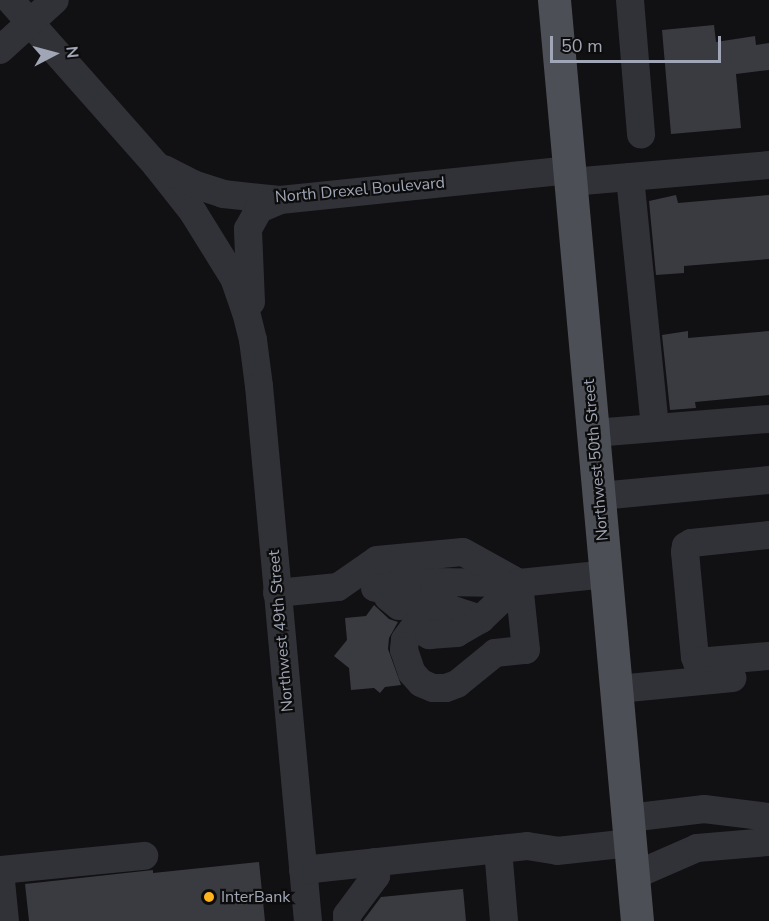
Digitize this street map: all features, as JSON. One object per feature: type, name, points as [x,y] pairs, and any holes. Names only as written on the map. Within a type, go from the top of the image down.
[{"type":"main road","name":"Northwest 50th Street","points":[[554,0],[618,689],[637,921]]},
{"type":"street","name":"Northwest 49th Street","points":[[10,0],[156,165],[193,212],[230,270],[246,312],[253,340]]},
{"type":"street","points":[[0,50],[55,0]]},
{"type":"street","points":[[630,0],[641,135]]},
{"type":"street","name":"North Drexel Boulevard","points":[[156,165],[193,184],[223,194],[250,199],[280,200],[571,176],[630,177],[769,165]]},
{"type":"street","points":[[630,177],[655,428]]},
{"type":"street","name":"Northwest 49th Street","points":[[280,200],[259,208],[248,229],[253,340],[308,921]]},
{"type":"street","points":[[594,433],[769,419]]},
{"type":"street","points":[[600,496],[769,480]]},
{"type":"street","points":[[769,535],[691,543],[686,546],[685,552],[697,662],[769,656]]},
{"type":"street","points":[[338,586],[377,560],[463,552],[519,583]]},
{"type":"street","points":[[277,593],[338,586],[377,590],[382,577],[424,573],[469,583],[519,583],[607,574]]},
{"type":"street","points":[[519,583],[526,650],[495,653],[457,684],[433,688],[421,683],[407,663],[405,640],[416,626],[429,635],[457,633],[481,619],[519,583]]},
{"type":"street","points":[[618,689],[769,674]]},
{"type":"street","points":[[303,870],[528,846],[557,851],[704,809],[769,817]]},
{"type":"street","points":[[633,876],[697,848],[769,842]]},
{"type":"street","points":[[498,849],[504,921]]},
{"type":"street","points":[[5,921],[0,870],[144,856]]},
{"type":"street","points":[[347,921],[347,915],[376,876],[375,862]]},
{"type":"building","points":[[714,25],[716,42],[755,36],[756,45],[769,43],[769,70],[736,74],[741,128],[671,134],[662,30]]},
{"type":"building","points":[[676,195],[678,203],[769,195],[769,259],[684,266],[684,273],[656,275],[649,201]]},
{"type":"building","points":[[688,331],[688,338],[769,331],[769,395],[695,402],[696,408],[670,410],[662,335]]},
{"type":"building","points":[[374,605],[389,619],[398,622],[389,638],[388,649],[401,685],[385,687],[380,693],[374,688],[351,690],[349,668],[334,656],[347,640],[345,618],[366,616]]},
{"type":"building","points":[[259,862],[265,921],[29,921],[25,884],[153,870],[153,873]]},
{"type":"building","points":[[463,889],[466,921],[363,921],[381,897]]},
{"type":"place","name":"InterBank","points":[[209,897]]}]
